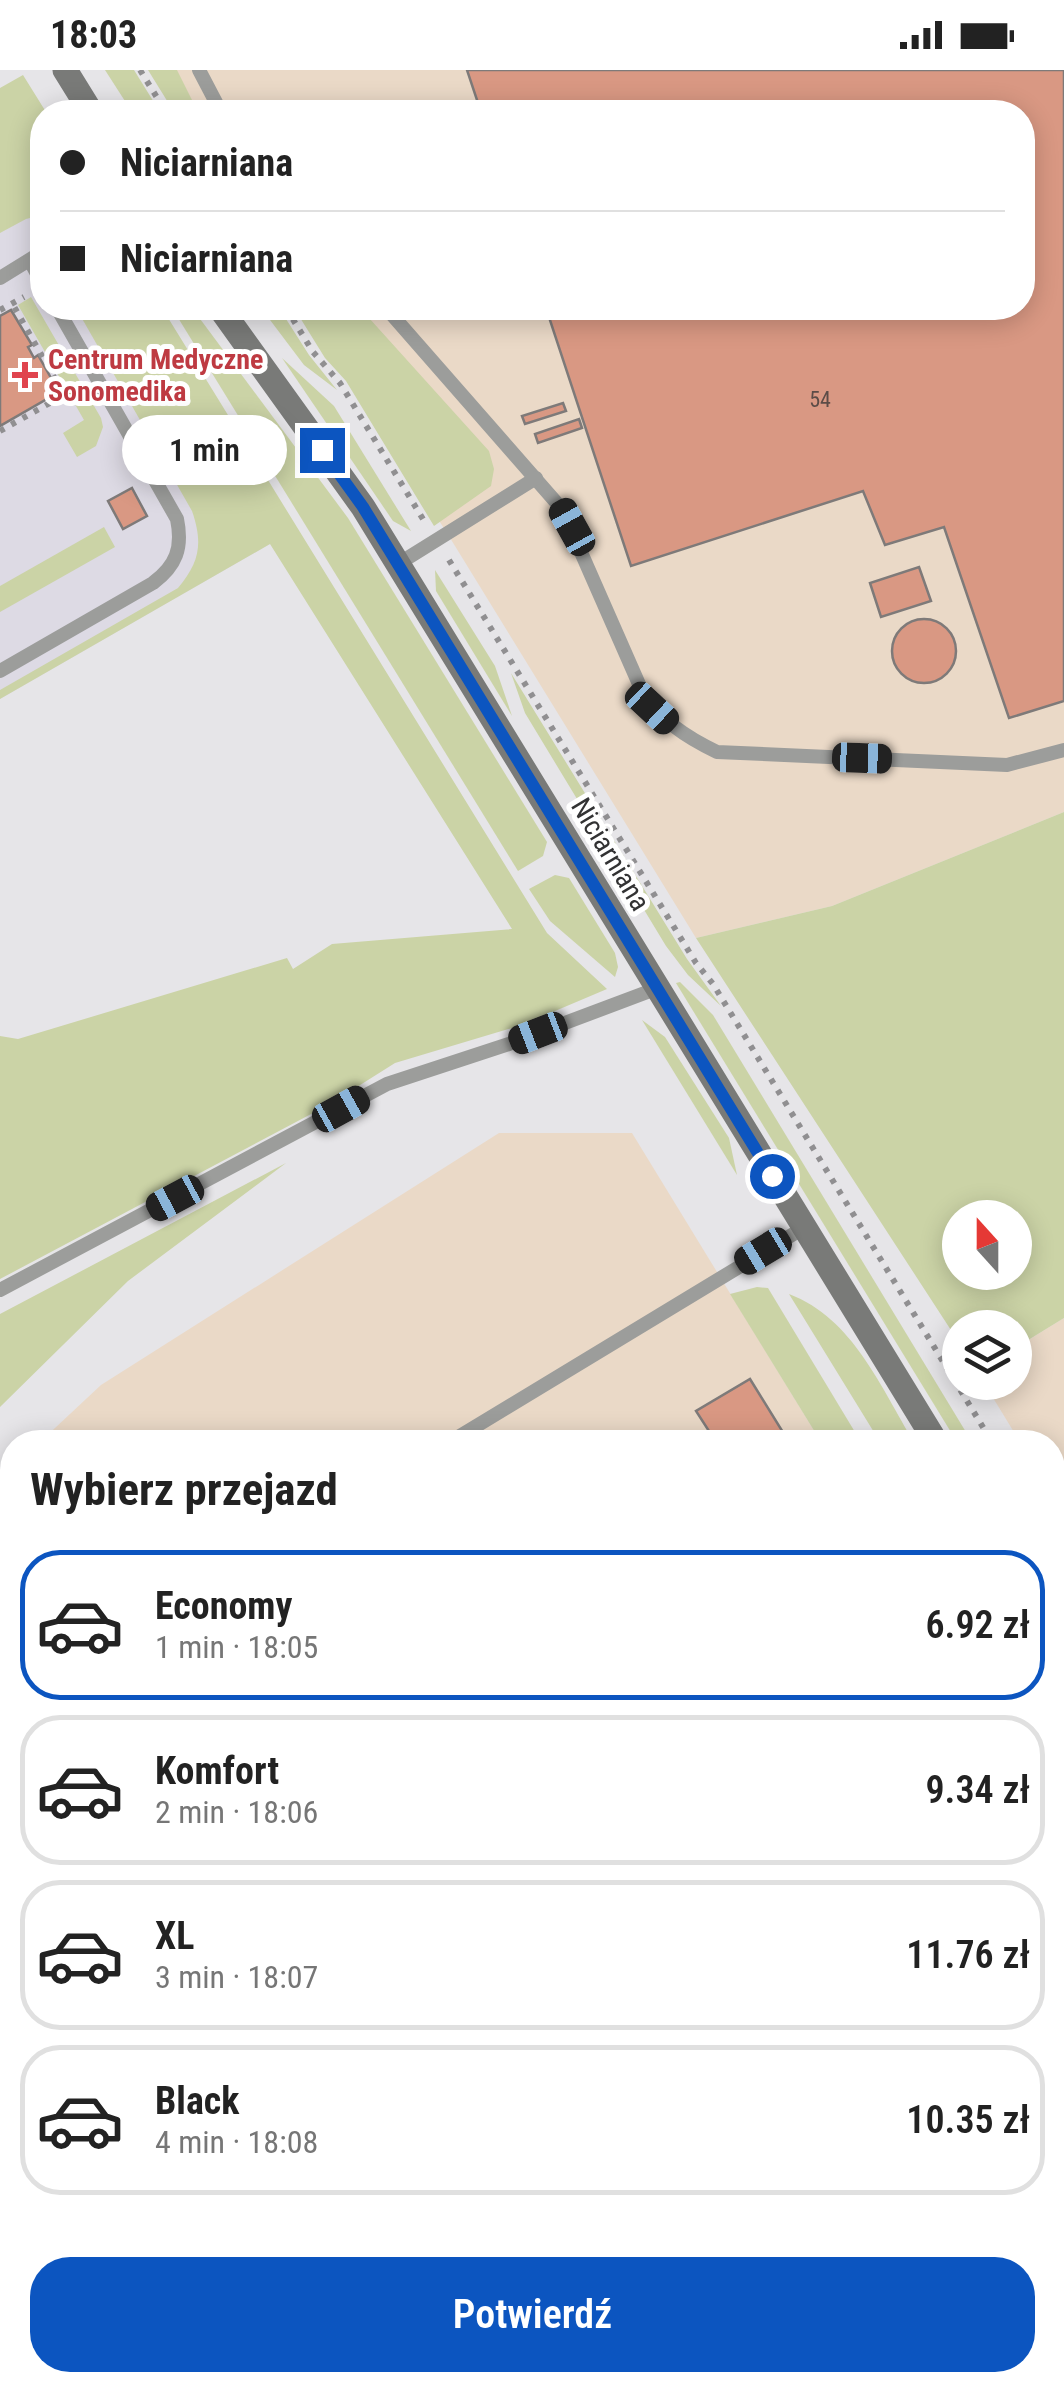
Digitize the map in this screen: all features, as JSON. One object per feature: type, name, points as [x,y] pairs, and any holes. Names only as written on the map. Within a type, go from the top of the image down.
[{"type":"street","points":[[65,70],[84,100]]},
{"type":"street","name":"Niciarniana","points":[[229,320],[363,507],[929,1430]]},
{"type":"lane","points":[[199,70],[215,100]]},
{"type":"lane","points":[[0,278],[30,260]]},
{"type":"lane","points":[[0,671],[153,584],[169,571],[181,537],[177,519],[63,320]]},
{"type":"lane","points":[[397,320],[536,478],[572,527],[642,691],[652,708],[690,740],[717,752],[1006,765],[1064,750]]},
{"type":"lane","points":[[398,564],[536,478]]},
{"type":"lane","points":[[0,1290],[388,1084],[658,988]]},
{"type":"lane","points":[[470,1430],[805,1227]]},
{"type":"path","points":[[140,70],[159,100]]},
{"type":"path","points":[[0,432],[64,395],[12,304]]},
{"type":"path","points":[[293,320],[313,352],[340,383],[985,1430]]},
{"type":"shaded area","points":[[162,70],[1064,70],[1064,812],[832,906],[696,938],[447,533],[309,320],[1035,320],[1035,100],[180,100]]},
{"type":"shaded area","points":[[0,92],[30,143],[30,320],[136,320],[270,544],[0,699]]},
{"type":"shaded area","points":[[499,1133],[632,1133],[814,1430],[53,1430],[101,1385]]},
{"type":"shaded area","points":[[1064,1318],[1064,1430],[1013,1430],[994,1400],[1032,1400],[1032,1338]]},
{"type":"green space","points":[[105,70],[134,70],[153,100],[124,100]]},
{"type":"green space","points":[[148,70],[177,70],[192,100],[167,100]]},
{"type":"green space","points":[[23,75],[39,100],[30,100],[30,218],[0,233],[0,88]]},
{"type":"green space","points":[[30,298],[30,320],[44,320],[101,418],[103,427],[96,446],[77,457],[63,433],[84,420],[18,305]]},
{"type":"green space","points":[[83,320],[169,320],[547,933],[607,989],[522,1025],[395,1063],[330,1104],[0,1279],[0,1036],[18,1039],[287,958],[293,969],[332,944],[512,929],[270,544],[0,699],[0,690],[178,588],[197,552],[198,533],[192,511]]},
{"type":"green space","points":[[179,320],[201,320],[348,518],[547,842],[543,856],[518,871]]},
{"type":"green space","points":[[270,320],[287,320],[337,390],[304,365]]},
{"type":"green space","points":[[301,320],[371,320],[489,451],[494,469],[491,486],[434,526],[346,381],[325,358]]},
{"type":"green space","points":[[282,358],[334,406],[411,531],[393,521]]},
{"type":"green space","points":[[104,527],[115,547],[0,612],[0,586]]},
{"type":"green space","points":[[435,570],[495,666],[512,716],[436,591]]},
{"type":"green space","points":[[511,673],[687,959],[721,1006],[688,975],[666,946],[525,713]]},
{"type":"green space","points":[[1064,812],[1064,1318],[1032,1338],[1032,1310],[942,1310],[942,1316],[696,938],[832,906]]},
{"type":"green space","points":[[555,875],[569,878],[615,953],[615,977],[550,921],[529,889]]},
{"type":"green space","points":[[680,982],[713,1015],[942,1393],[942,1400],[947,1400],[965,1430],[950,1430],[676,983]]},
{"type":"green space","points":[[642,1020],[665,1037],[729,1138],[737,1175]]},
{"type":"green space","points":[[286,1163],[128,1281],[0,1407],[0,1314]]},
{"type":"green space","points":[[768,1288],[854,1430],[814,1430],[730,1294]]},
{"type":"green space","points":[[789,1294],[811,1305],[848,1337],[907,1430],[873,1430]]},
{"type":"building","points":[[467,70],[1064,70],[1064,701],[1009,718],[944,527],[885,545],[863,491],[631,566],[550,320],[1035,320],[1035,100],[477,100]]},
{"type":"building","name":"Centrum Medyczne Sonomedika","points":[[11,310],[32,345],[28,347],[34,358],[38,355],[59,392],[0,426],[0,316]]},
{"type":"building","points":[[563,403],[566,411],[525,424],[522,416]]},
{"type":"building","points":[[579,419],[582,428],[538,443],[535,434]]},
{"type":"building","points":[[132,488],[147,516],[123,529],[108,501]]},
{"type":"building","points":[[919,567],[931,601],[881,617],[870,583]]},
{"type":"building","points":[[924,619],[947,628],[956,651],[947,674],[924,683],[901,674],[892,651],[901,628]]},
{"type":"building","points":[[750,1379],[782,1430],[708,1430],[696,1411]]},
{"type":"place","name":"Centrum Medyczne Sonomedika","points":[[25,375]]},
{"type":"route","points":[[322,450],[363,507],[772,1176]]}]
